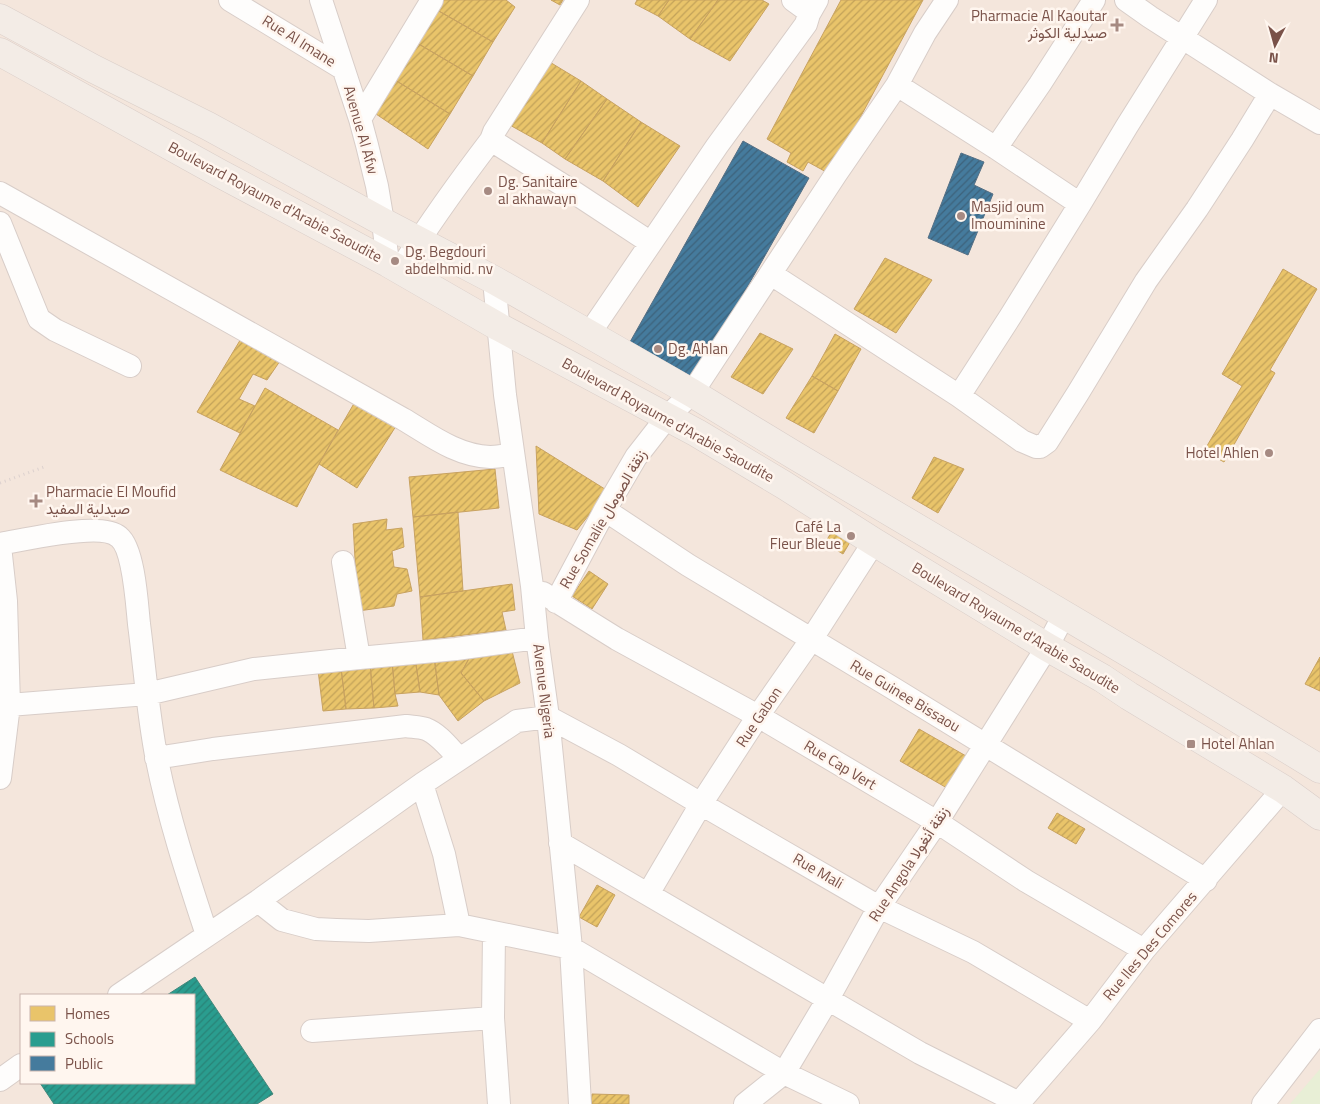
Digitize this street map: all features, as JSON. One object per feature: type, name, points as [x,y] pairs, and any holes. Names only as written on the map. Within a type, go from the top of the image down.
[{"type":"main road","name":"Boulevard Royaume d'Arabie Saoudite","points":[[0,18],[94,69],[208,126],[383,222],[494,280],[589,334],[692,393],[1320,769]]},
{"type":"main road","name":"Boulevard Royaume d'Arabie Saoudite","points":[[0,52],[499,326],[668,416],[1283,789],[1320,816]]},
{"type":"street","name":"Rue Al Imane","points":[[230,0],[342,68]]},
{"type":"street","name":"Avenue Al Afw","points":[[321,0],[360,119],[394,267]]},
{"type":"street","points":[[360,119],[432,0]]},
{"type":"street","points":[[394,267],[419,241],[491,140],[494,132],[578,0]]},
{"type":"street","name":"Rue Somalie زنقة الصومال","points":[[556,602],[605,510],[636,458],[668,416],[692,393],[897,85],[925,33],[947,0]]},
{"type":"street","points":[[996,148],[1094,0]]},
{"type":"street","points":[[1126,0],[1270,94],[1320,123]]},
{"type":"street","points":[[959,396],[1206,0]]},
{"type":"street","points":[[589,334],[728,131],[806,24],[806,5]]},
{"type":"street","points":[[897,85],[1080,204]]},
{"type":"street","points":[[770,274],[959,396],[1022,441],[1040,447],[1047,442],[1146,281],[1197,209],[1270,94]]},
{"type":"street","points":[[491,140],[651,243]]},
{"type":"street","points":[[0,193],[451,447],[466,453],[490,457],[513,455]]},
{"type":"street","points":[[0,223],[39,319],[55,330],[130,366]]},
{"type":"street","name":"Avenue Nigeria","points":[[494,280],[513,455],[548,717],[571,948],[580,1104]]},
{"type":"street","name":"Rue Guinee Bissaou","points":[[605,510],[688,565],[1206,880]]},
{"type":"street","points":[[0,778],[4,705],[6,601],[0,545],[41,536],[84,531],[105,531],[120,537],[128,552],[134,576],[156,758],[166,802],[207,935]]},
{"type":"street","name":"Rue Gabon","points":[[648,894],[701,804],[874,542]]},
{"type":"street","points":[[343,562],[359,658]]},
{"type":"street","name":"Rue Cap Vert","points":[[532,586],[617,639],[758,716],[937,822],[1026,881],[1144,950]]},
{"type":"street","name":"Rue Angola زنقة أنغولا","points":[[745,1104],[784,1072],[828,999],[879,907],[937,822],[986,745],[1047,647],[1064,615]]},
{"type":"street","points":[[4,705],[147,694],[254,670],[537,638]]},
{"type":"street","points":[[119,994],[258,901],[459,758],[517,721],[548,717]]},
{"type":"street","name":"Rue Mali","points":[[548,717],[619,755],[879,907],[973,952],[1090,1021]]},
{"type":"street","points":[[156,758],[213,749],[406,726],[427,729],[459,758]]},
{"type":"street","points":[[422,784],[444,854],[459,926]]},
{"type":"street","name":"Rue Iles Des Comores","points":[[1018,1103],[1090,1021],[1144,950],[1283,789]]},
{"type":"street","points":[[560,843],[920,1053],[1018,1103]]},
{"type":"street","points":[[258,901],[282,920],[316,929],[368,931],[459,926],[571,948],[784,1072],[848,1104]]},
{"type":"street","points":[[494,933],[494,1018],[499,1104]]},
{"type":"street","points":[[312,1031],[494,1018]]},
{"type":"street","points":[[1263,1104],[1320,1030]]},
{"type":"street","points":[[0,1080],[20,1066]]},
{"type":"path","points":[[0,483],[44,467]]},
{"type":"shaded area","points":[[0,0],[1320,0],[1320,1104],[0,1104]]},
{"type":"green space","points":[[1320,1069],[1320,1104],[1290,1104]]},
{"type":"building: Homes","points":[[443,0],[506,0],[515,7],[493,42],[437,10]]},
{"type":"building: Homes","points":[[551,0],[563,0],[560,5]]},
{"type":"building: Homes","points":[[637,0],[669,0],[658,16],[635,4]]},
{"type":"building: Homes","points":[[669,0],[718,0],[690,39],[658,16]]},
{"type":"building: Homes","points":[[718,0],[762,0],[769,4],[730,61],[690,39]]},
{"type":"building: Homes","points":[[841,0],[923,0],[830,174],[808,162],[803,171],[787,162],[791,153],[767,139]]},
{"type":"building: Homes","points":[[437,10],[493,42],[473,76],[417,43]]},
{"type":"building: Homes","points":[[417,43],[473,76],[450,114],[395,80]]},
{"type":"building: Homes","points":[[548,61],[581,81],[542,143],[508,124]]},
{"type":"building: Homes","points":[[395,80],[450,114],[428,149],[376,114]]},
{"type":"building: Homes","points":[[581,81],[607,99],[565,159],[542,143]]},
{"type":"building: Homes","points":[[607,99],[641,122],[603,181],[565,159]]},
{"type":"building: Homes","points":[[641,122],[680,146],[638,207],[603,181]]},
{"type":"building: Homes","points":[[885,258],[932,280],[896,333],[854,309]]},
{"type":"building: Homes","points":[[1283,269],[1317,289],[1270,370],[1275,373],[1224,462],[1204,451],[1242,386],[1222,374]]},
{"type":"building: Homes","points":[[760,333],[793,349],[763,394],[731,377]]},
{"type":"building: Homes","points":[[835,334],[861,349],[838,391],[812,376]]},
{"type":"building: Homes","points":[[242,337],[280,361],[267,380],[253,374],[239,399],[255,406],[240,433],[197,412]]},
{"type":"building: Homes","points":[[812,376],[838,391],[814,433],[786,418]]},
{"type":"building: Homes","points":[[265,388],[338,430],[297,507],[220,470]]},
{"type":"building: Homes","points":[[356,400],[396,426],[357,488],[319,464]]},
{"type":"building: Homes","points":[[536,446],[608,491],[577,530],[539,514]]},
{"type":"building: Homes","points":[[934,457],[964,469],[938,513],[912,498]]},
{"type":"building: Homes","points":[[495,469],[499,508],[413,517],[409,477]]},
{"type":"building: Homes","points":[[458,512],[463,591],[420,597],[413,517]]},
{"type":"building: Homes","points":[[387,519],[386,530],[402,528],[404,547],[392,551],[394,567],[407,569],[412,591],[397,594],[394,606],[358,611],[353,524]]},
{"type":"building: Homes","points":[[835,526],[853,537],[843,554],[825,543]]},
{"type":"building: Homes","points":[[589,571],[608,584],[592,609],[572,596]]},
{"type":"building: Homes","points":[[512,584],[515,610],[502,612],[506,630],[423,640],[420,597]]},
{"type":"building: Homes","points":[[512,651],[520,683],[484,701],[461,673],[472,653]]},
{"type":"building: Homes","points":[[472,653],[461,673],[484,701],[458,721],[439,695],[434,656]]},
{"type":"building: Homes","points":[[434,656],[439,695],[420,692],[415,658]]},
{"type":"building: Homes","points":[[1320,657],[1320,691],[1305,684]]},
{"type":"building: Homes","points":[[415,658],[420,692],[395,694],[392,661]]},
{"type":"building: Homes","points":[[392,661],[398,706],[374,708],[370,664]]},
{"type":"building: Homes","points":[[370,664],[374,708],[346,709],[341,668]]},
{"type":"building: Homes","points":[[341,668],[346,709],[323,711],[318,670]]},
{"type":"building: Homes","points":[[919,729],[966,756],[947,788],[900,761]]},
{"type":"building: Homes","points":[[1057,813],[1085,829],[1076,844],[1048,828]]},
{"type":"building: Homes","points":[[597,885],[615,895],[597,927],[579,917]]},
{"type":"building: Homes","points":[[592,1094],[629,1095],[629,1104],[591,1104]]},
{"type":"building: Schools","points":[[195,977],[273,1094],[257,1104],[54,1104],[41,1084],[195,1084],[195,994],[169,994]]},
{"type":"building: Public","points":[[743,141],[809,178],[694,381],[630,342]]},
{"type":"building: Public","name":"Masjid oum lmouminine","points":[[961,153],[984,162],[974,185],[993,194],[968,255],[928,238]]},
{"type":"place","name":"Pharmacie Al Kaoutar صيدلية الكوثر","points":[[1117,25]]},
{"type":"place","name":"Dg. Sanitaire al akhawayn","points":[[488,191]]},
{"type":"place","name":"Masjid oum lmouminine","points":[[961,216]]},
{"type":"place","name":"Dg. Begdouri abdelhmid. nv","points":[[395,261]]},
{"type":"place","name":"Dg. Ahlan","points":[[658,349]]},
{"type":"place","name":"Hotel Ahlen","points":[[1269,453]]},
{"type":"place","name":"Pharmacie El Moufid صيدلية المفيد","points":[[36,501]]},
{"type":"place","name":"Café La Fleur Bleue","points":[[851,536]]},
{"type":"place","name":"Hotel Ahlan","points":[[1191,744]]}]
